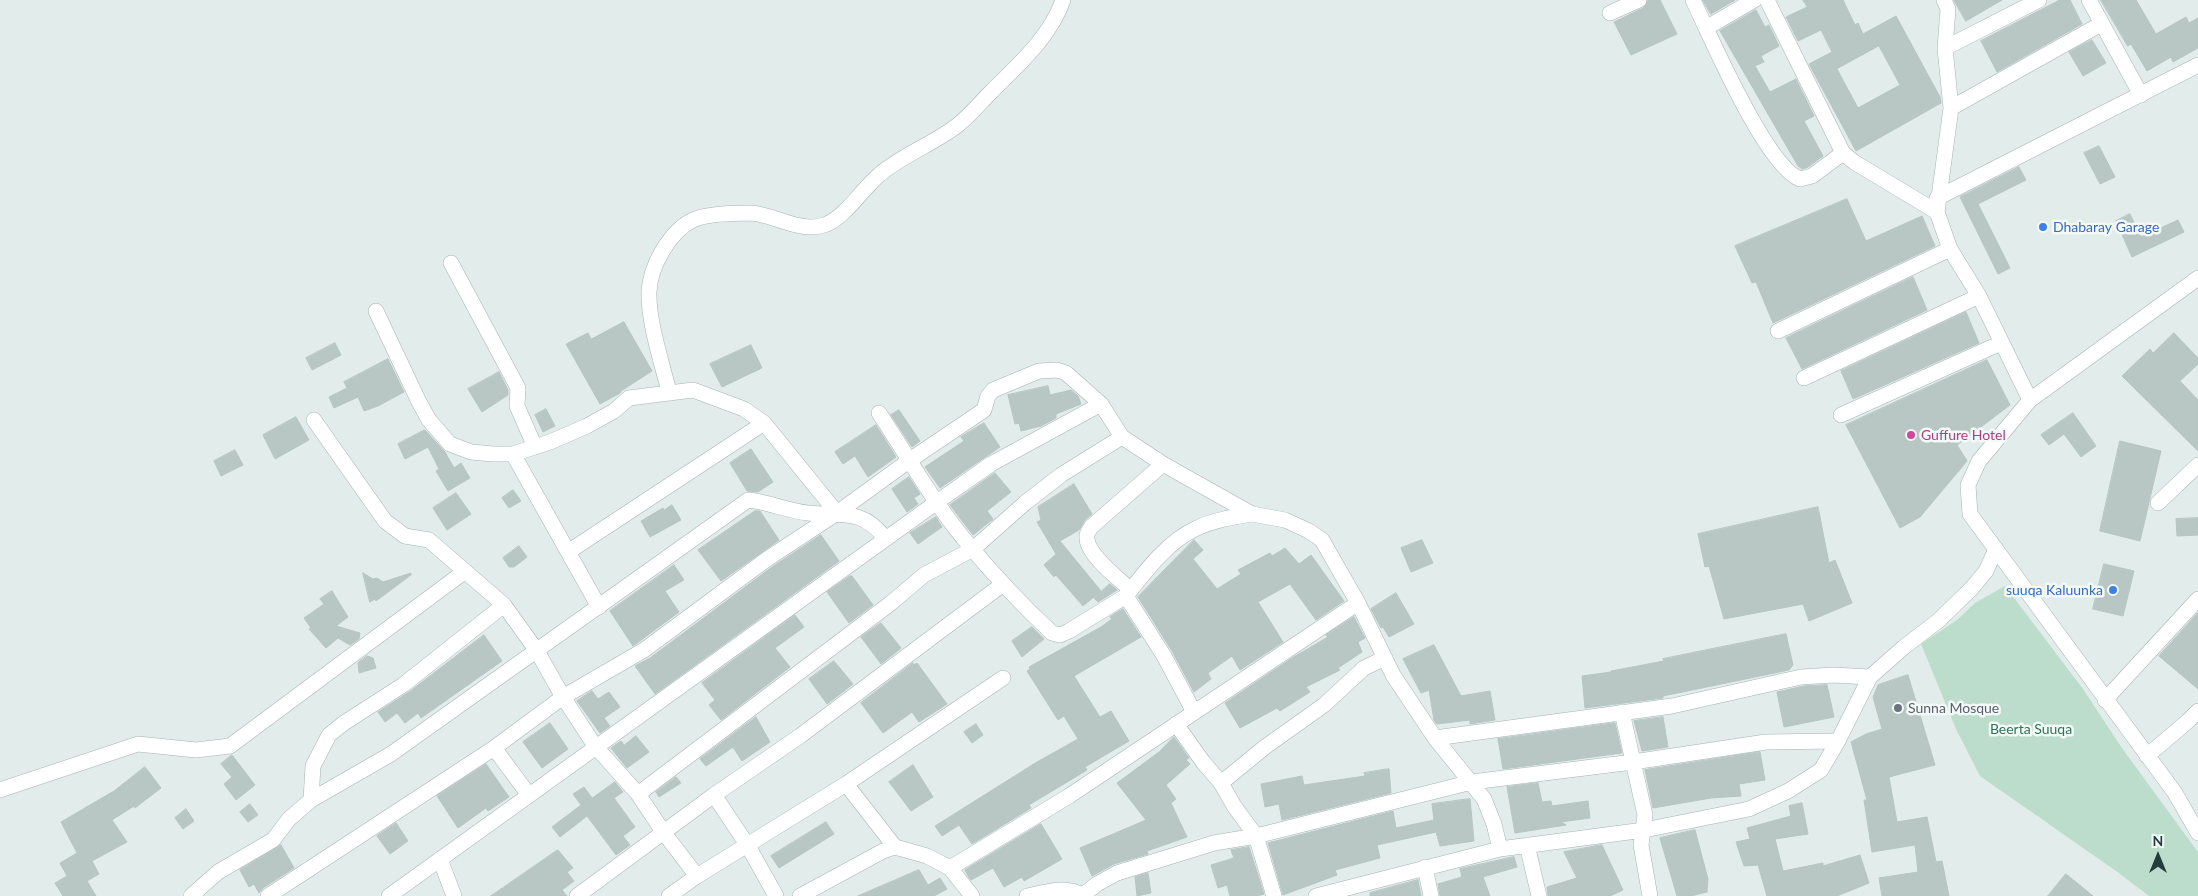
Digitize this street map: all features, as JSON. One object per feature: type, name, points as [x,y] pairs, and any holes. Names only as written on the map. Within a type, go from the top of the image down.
[{"type":"street","points":[[669,392],[653,325],[649,292],[653,270],[669,240],[693,220],[720,214],[751,213],[802,226],[817,227],[836,218],[879,175],[958,124],[1035,48],[1063,0]]},
{"type":"street","points":[[1610,13],[1639,0]]},
{"type":"street","points":[[1693,0],[1758,131],[1789,172],[1800,179],[1812,176],[1843,153]]},
{"type":"street","points":[[1706,28],[1754,0]]},
{"type":"street","points":[[1767,0],[1843,153],[1854,162],[1937,205]]},
{"type":"street","points":[[1944,0],[1948,9],[1945,48],[1951,108],[1937,205],[1950,249],[1979,296],[2030,400]]},
{"type":"street","points":[[1945,48],[2039,0]]},
{"type":"street","points":[[2089,0],[2140,95]]},
{"type":"street","points":[[1951,108],[2101,24]]},
{"type":"street","points":[[1937,205],[2198,65]]},
{"type":"street","points":[[1778,331],[1950,249]]},
{"type":"street","points":[[452,262],[518,388],[517,406],[535,447]]},
{"type":"street","points":[[2198,278],[2030,400],[1979,461],[1968,485],[1970,514],[2175,793],[2198,833]]},
{"type":"street","points":[[1804,378],[1979,296]]},
{"type":"street","points":[[376,311],[418,402],[429,420],[446,440],[471,452],[513,454],[587,426],[614,411],[629,398],[693,390],[720,398],[744,409],[764,423],[837,513]]},
{"type":"street","points":[[1842,416],[2001,343]]},
{"type":"street","points":[[268,896],[494,748],[563,697],[644,650],[767,559],[837,513],[910,460],[984,410],[988,396],[993,390],[1039,372],[1057,370],[1066,373],[1101,404],[1122,437],[1164,464],[1252,514],[1285,520],[1309,531],[1322,540],[1358,603],[1393,675],[1435,738],[1460,771],[1472,782],[1484,798],[1500,849]]},
{"type":"street","points":[[389,896],[595,746],[991,464],[1101,404]]},
{"type":"street","points":[[879,413],[937,502],[973,549],[1003,584],[1056,635],[1069,631],[1128,593],[1166,551],[1196,528],[1219,520],[1252,514]]},
{"type":"street","points":[[314,420],[385,521],[405,536],[429,540],[504,605],[538,651],[563,697],[595,746],[638,794],[664,833],[697,876]]},
{"type":"street","points":[[568,552],[764,423]]},
{"type":"street","points":[[638,794],[891,603],[924,575],[973,549],[1025,503],[1061,475],[1122,437]]},
{"type":"street","points":[[513,454],[599,607]]},
{"type":"street","points":[[1164,464],[1092,527],[1087,534],[1086,540],[1092,553],[1128,593],[1194,712]]},
{"type":"street","points":[[2158,503],[2198,465]]},
{"type":"street","points":[[191,896],[218,872],[273,840],[289,820],[311,800],[391,754],[748,500],[760,501],[808,513],[837,513],[860,518],[875,525],[885,538]]},
{"type":"street","points":[[1316,896],[1500,849],[1644,830],[1750,809],[1788,792],[1821,770],[1838,741],[1870,677],[1904,647],[1938,621],[1971,589],[1986,571],[1996,549]]},
{"type":"street","points":[[0,790],[138,744],[196,750],[230,746],[464,572]]},
{"type":"street","points":[[577,896],[714,795],[808,730],[1003,584]]},
{"type":"street","points":[[2105,700],[2198,599]]},
{"type":"street","points":[[950,868],[1069,796],[1358,603]]},
{"type":"street","points":[[311,800],[313,766],[329,735],[344,723],[403,685],[504,605]]},
{"type":"street","points":[[1221,782],[1324,704],[1364,668],[1385,658]]},
{"type":"street","points":[[1435,738],[1672,706],[1801,677],[1833,675],[1870,677]]},
{"type":"street","points":[[669,896],[697,876],[846,784],[1003,678]]},
{"type":"street","points":[[2147,756],[2198,711]]},
{"type":"street","points":[[1622,712],[1645,815],[1641,845],[1650,896]]},
{"type":"street","points":[[1176,724],[1203,762],[1221,782],[1234,806],[1256,836],[1274,896]]},
{"type":"street","points":[[1027,896],[1058,890],[1073,890],[1084,896],[1097,884],[1117,873],[1214,843],[1256,836],[1472,782],[1633,762],[1766,742],[1838,741]]},
{"type":"street","points":[[494,748],[529,795]]},
{"type":"street","points":[[846,784],[895,847]]},
{"type":"street","points":[[714,795],[748,846],[776,896]]},
{"type":"street","points":[[1527,845],[1539,896]]},
{"type":"street","points":[[800,896],[883,851],[895,847],[927,856],[950,868],[972,896]]},
{"type":"street","points":[[440,859],[454,896]]},
{"type":"street","points":[[1425,867],[1431,896]]},
{"type":"green space","name":"Beerta Suuqa","points":[[2005,586],[2083,689],[2124,751],[2198,852],[2198,896],[2149,896],[1980,776],[1956,729],[1921,644],[1957,620],[1975,603]]},
{"type":"building","points":[[1648,0],[1660,0],[1677,34],[1631,55],[1614,22],[1643,8]]},
{"type":"building","points":[[1703,0],[1735,0],[1711,14]]},
{"type":"building","points":[[1803,0],[1843,0],[1855,25],[1858,23],[1863,34],[1896,16],[1940,97],[1941,103],[1856,151],[1809,64],[1832,52],[1821,30],[1798,41],[1786,17],[1807,7]],"holes":[[[1879,46],[1900,85],[1858,108],[1837,69]]]},
{"type":"building","points":[[1954,0],[2002,0],[1966,21]]},
{"type":"building","points":[[2060,0],[2070,0],[2082,24],[1997,72],[1981,41]]},
{"type":"building","points":[[2101,0],[2136,0],[2156,34],[2186,17],[2189,23],[2198,18],[2198,48],[2173,62],[2171,57],[2147,71],[2131,44],[2128,46]]},
{"type":"building","points":[[1756,10],[1765,27],[1769,25],[1779,46],[1761,56],[1764,62],[1755,66],[1770,92],[1796,79],[1814,116],[1804,121],[1823,156],[1802,169],[1798,166],[1720,31]]},
{"type":"building","points":[[2092,40],[2106,63],[2083,76],[2069,52]]},
{"type":"building","points":[[2099,146],[2115,177],[2100,184],[2084,153]]},
{"type":"building","points":[[2019,167],[2026,180],[1978,204],[2010,268],[1998,274],[1960,197]]},
{"type":"building","points":[[1847,199],[1866,241],[1922,216],[1935,246],[1773,323],[1756,282],[1752,283],[1735,246]]},
{"type":"building","points":[[2130,214],[2141,237],[2178,220],[2184,232],[2132,257],[2116,221]]},
{"type":"building","points":[[1913,277],[1927,310],[1802,369],[1786,338]]},
{"type":"building","points":[[1966,312],[1979,343],[1853,399],[1841,371]]},
{"type":"building","points":[[624,322],[652,371],[600,404],[566,344],[588,333],[591,339]]},
{"type":"building","points":[[2174,333],[2198,358],[2198,364],[2180,381],[2198,400],[2198,451],[2122,376],[2150,349],[2153,353]]},
{"type":"building","points":[[335,343],[341,355],[312,370],[306,358]]},
{"type":"building","points":[[751,345],[762,368],[722,387],[710,364]]},
{"type":"building","points":[[388,359],[404,392],[364,411],[358,397],[334,408],[329,397],[347,388],[344,382]]},
{"type":"building","name":"Guffure Hotel","points":[[1987,360],[2010,405],[1957,445],[1967,461],[1920,517],[1900,528],[1846,425]]},
{"type":"building","points":[[499,372],[508,390],[508,395],[482,412],[468,389]]},
{"type":"building","points":[[1048,386],[1050,395],[1071,390],[1078,396],[1081,404],[1056,414],[1056,418],[1041,426],[1021,431],[1019,423],[1015,424],[1008,395]]},
{"type":"building","points":[[546,409],[555,426],[543,432],[535,415]]},
{"type":"building","points":[[899,410],[920,441],[912,447],[891,415]]},
{"type":"building","points":[[2073,413],[2096,446],[2081,457],[2064,434],[2049,445],[2041,435]]},
{"type":"building","points":[[296,417],[309,440],[275,459],[263,435]]},
{"type":"building","points":[[984,423],[1000,447],[940,488],[925,467],[964,441],[961,437]]},
{"type":"building","points":[[876,425],[896,457],[868,477],[855,456],[843,464],[835,452]]},
{"type":"building","points":[[425,430],[445,452],[454,468],[461,463],[470,478],[448,491],[436,471],[439,469],[428,447],[405,459],[398,444]]},
{"type":"building","points":[[2120,441],[2161,451],[2140,541],[2100,531]]},
{"type":"building","points":[[751,449],[773,482],[758,492],[747,491],[730,463]]},
{"type":"building","points":[[235,450],[243,465],[221,476],[214,461]]},
{"type":"building","points":[[995,473],[1011,492],[987,511],[993,519],[973,535],[950,505]]},
{"type":"building","points":[[909,477],[920,494],[914,498],[918,504],[907,512],[892,489]]},
{"type":"building","points":[[1074,484],[1092,514],[1085,520],[1079,530],[1060,541],[1101,591],[1083,606],[1056,575],[1054,577],[1044,565],[1056,554],[1037,522],[1041,520],[1038,507]]},
{"type":"building","points":[[513,490],[521,501],[509,508],[502,498]]},
{"type":"building","points":[[456,493],[471,514],[447,530],[433,508]]},
{"type":"building","points":[[672,505],[681,520],[650,537],[641,521]]},
{"type":"building","points":[[1818,507],[1829,563],[1835,560],[1852,603],[1809,621],[1803,604],[1724,619],[1709,566],[1705,567],[1698,534]]},
{"type":"building","points":[[755,511],[760,511],[779,540],[721,581],[698,550]]},
{"type":"building","points":[[936,517],[942,527],[918,544],[910,533]]},
{"type":"building","points":[[2198,518],[2198,535],[2177,536],[2176,519]]},
{"type":"building","points":[[821,535],[839,561],[655,694],[635,666],[650,658],[772,567]]},
{"type":"building","points":[[1194,540],[1203,550],[1193,559],[1217,589],[1241,574],[1238,570],[1270,553],[1272,556],[1285,548],[1299,564],[1311,555],[1344,601],[1316,620],[1290,584],[1258,602],[1283,642],[1240,670],[1232,656],[1208,673],[1211,679],[1194,692],[1172,651],[1138,597]]},
{"type":"building","points":[[1422,540],[1433,563],[1411,572],[1401,548]]},
{"type":"building","points":[[519,546],[527,557],[514,567],[509,567],[503,558]]},
{"type":"building","name":"suuqa Kaluunka","points":[[2104,564],[2134,571],[2123,616],[2093,609]]},
{"type":"building","points":[[674,565],[684,580],[665,591],[679,612],[633,646],[610,611]]},
{"type":"building","points":[[363,573],[383,582],[411,573],[411,575],[376,601],[375,599],[370,602]]},
{"type":"building","points":[[852,576],[873,605],[849,623],[827,592]]},
{"type":"building","points":[[1110,584],[1117,590],[1098,602],[1094,598]]},
{"type":"building","points":[[332,591],[348,617],[336,626],[360,633],[359,639],[350,645],[338,638],[326,648],[309,629],[311,628],[304,618],[324,604],[320,599]]},
{"type":"building","points":[[1396,593],[1414,624],[1389,637],[1383,627],[1381,628],[1371,609]]},
{"type":"building","points":[[1123,609],[1141,637],[1074,676],[1100,717],[1111,711],[1129,741],[1085,767],[1087,770],[1029,805],[1031,808],[972,844],[959,825],[942,836],[935,826],[1037,762],[1078,739],[1064,716],[1058,720],[1027,671],[1030,669],[1029,667],[1101,627],[1112,619],[1110,617]]},
{"type":"building","points":[[2198,613],[2198,689],[2159,656]]},
{"type":"building","points":[[795,615],[804,627],[775,648],[790,667],[721,720],[709,705],[715,700],[702,683]]},
{"type":"building","points":[[1354,617],[1365,638],[1358,642],[1362,652],[1338,668],[1340,670],[1306,687],[1310,692],[1280,711],[1277,708],[1240,728],[1225,703],[1292,658],[1328,637],[1326,635]]},
{"type":"building","points":[[881,623],[901,648],[881,664],[861,637]]},
{"type":"building","points":[[1032,627],[1044,639],[1022,657],[1012,641]]},
{"type":"building","points":[[1786,634],[1793,665],[1789,670],[1663,696],[1663,698],[1585,708],[1582,676],[1611,672],[1664,661],[1663,659]]},
{"type":"building","points":[[484,635],[502,661],[421,718],[418,713],[405,723],[397,713],[385,722],[378,712],[409,692]]},
{"type":"building","points":[[1434,645],[1461,696],[1490,691],[1495,720],[1470,724],[1470,720],[1437,724],[1434,720],[1429,690],[1421,693],[1403,659]]},
{"type":"building","points":[[367,656],[373,658],[376,668],[359,673],[358,663]]},
{"type":"building","points":[[834,661],[853,684],[827,704],[809,679]]},
{"type":"building","points":[[913,663],[914,665],[917,663],[947,704],[919,722],[912,712],[883,733],[861,703]]},
{"type":"building","points":[[1908,675],[1935,765],[1889,777],[1897,822],[1927,817],[1936,862],[1942,861],[1949,896],[1882,896],[1879,878],[1918,872],[1915,845],[1872,852],[1864,800],[1867,800],[1851,742],[1866,734],[1882,729],[1873,697],[1878,685]]},
{"type":"building","points":[[1827,685],[1834,717],[1784,727],[1777,692],[1804,686]]},
{"type":"building","points":[[592,691],[598,699],[609,692],[620,707],[604,718],[610,726],[600,733],[577,701]]},
{"type":"building","points":[[756,717],[770,742],[742,761],[733,747],[706,766],[700,759]]},
{"type":"building","points":[[1663,717],[1668,747],[1642,751],[1634,721]]},
{"type":"building","points":[[550,723],[568,749],[542,768],[523,742]]},
{"type":"building","points":[[1615,723],[1622,753],[1503,769],[1498,739]]},
{"type":"building","points":[[976,724],[983,735],[972,743],[964,732]]},
{"type":"building","points":[[636,736],[649,752],[627,768],[611,748],[621,741],[624,745]]},
{"type":"building","points":[[1174,737],[1189,758],[1186,760],[1190,764],[1166,785],[1176,799],[1171,803],[1187,837],[1147,851],[1148,854],[1114,864],[1092,876],[1080,848],[1146,820],[1117,783],[1159,752]]},
{"type":"building","points":[[1760,752],[1765,780],[1739,784],[1741,796],[1711,798],[1653,808],[1645,770]]},
{"type":"building","points":[[232,755],[255,785],[236,800],[224,784],[232,777],[221,764]]},
{"type":"building","points":[[486,764],[509,797],[488,811],[486,808],[458,828],[437,796]]},
{"type":"building","points":[[913,765],[933,797],[911,811],[889,782]]},
{"type":"building","points":[[145,767],[161,788],[135,808],[134,806],[112,820],[127,842],[92,861],[99,874],[87,881],[96,896],[63,896],[55,883],[67,876],[60,863],[77,853],[61,822],[114,791]]},
{"type":"building","points":[[1389,769],[1391,793],[1282,820],[1279,804],[1265,807],[1261,784],[1302,776],[1304,785],[1365,776],[1364,773]]},
{"type":"building","points":[[676,777],[681,783],[659,797],[656,792]]},
{"type":"building","points":[[615,782],[623,792],[614,798],[635,827],[623,836],[630,845],[616,855],[587,816],[560,837],[552,827],[581,805],[573,794],[584,787],[592,798]]},
{"type":"building","points":[[1538,783],[1542,802],[1551,801],[1552,806],[1588,801],[1590,818],[1561,822],[1566,825],[1515,833],[1507,787]]},
{"type":"building","points":[[1470,799],[1474,841],[1440,846],[1436,832],[1377,845],[1380,858],[1335,870],[1337,875],[1283,895],[1268,843],[1393,811],[1396,828],[1434,820],[1432,804]]},
{"type":"building","points":[[1802,803],[1808,834],[1775,839],[1783,871],[1823,863],[1823,866],[1860,855],[1869,883],[1837,896],[1767,896],[1758,865],[1744,866],[1736,842],[1750,839],[1747,828],[1791,816],[1789,806]]},
{"type":"building","points":[[250,804],[258,815],[248,822],[240,812]]},
{"type":"building","points":[[186,809],[194,821],[183,829],[175,818]]},
{"type":"building","points":[[826,822],[834,834],[779,868],[771,856]]},
{"type":"building","points":[[396,823],[408,841],[390,854],[377,836]]},
{"type":"building","points":[[1041,824],[1062,859],[1024,881],[1022,877],[1004,887],[993,868],[971,880],[965,870]]},
{"type":"building","points":[[1695,830],[1708,879],[1707,892],[1690,896],[1677,896],[1660,838]]},
{"type":"building","points":[[281,845],[294,868],[263,888],[259,893],[254,884],[249,887],[240,870]]},
{"type":"building","points":[[1602,845],[1623,890],[1610,896],[1548,896],[1547,887],[1577,878],[1564,852]]},
{"type":"building","points":[[1249,847],[1264,894],[1257,896],[1230,896],[1227,885],[1218,888],[1211,865],[1234,858],[1231,850]]},
{"type":"building","points":[[558,850],[573,868],[567,872],[574,881],[562,890],[567,896],[491,896]]},
{"type":"building","points":[[1514,857],[1517,867],[1483,877],[1490,896],[1440,896],[1438,884],[1462,877],[1460,869]]},
{"type":"building","points":[[919,870],[928,885],[940,878],[947,889],[934,896],[858,896]]},
{"type":"building","points":[[1148,873],[1151,893],[1137,896],[1135,877]]},
{"type":"building","points":[[2066,874],[2093,896],[2048,896]]},
{"type":"building","points":[[1418,880],[1421,896],[1370,896],[1370,893]]},
{"type":"place","name":"Dhabaray Garage","points":[[2043,227]]},
{"type":"place","name":"Guffure Hotel","points":[[1911,435]]},
{"type":"place","name":"suuqa Kaluunka","points":[[2113,590]]},
{"type":"place","name":"Sunna Mosque","points":[[1898,708]]}]
